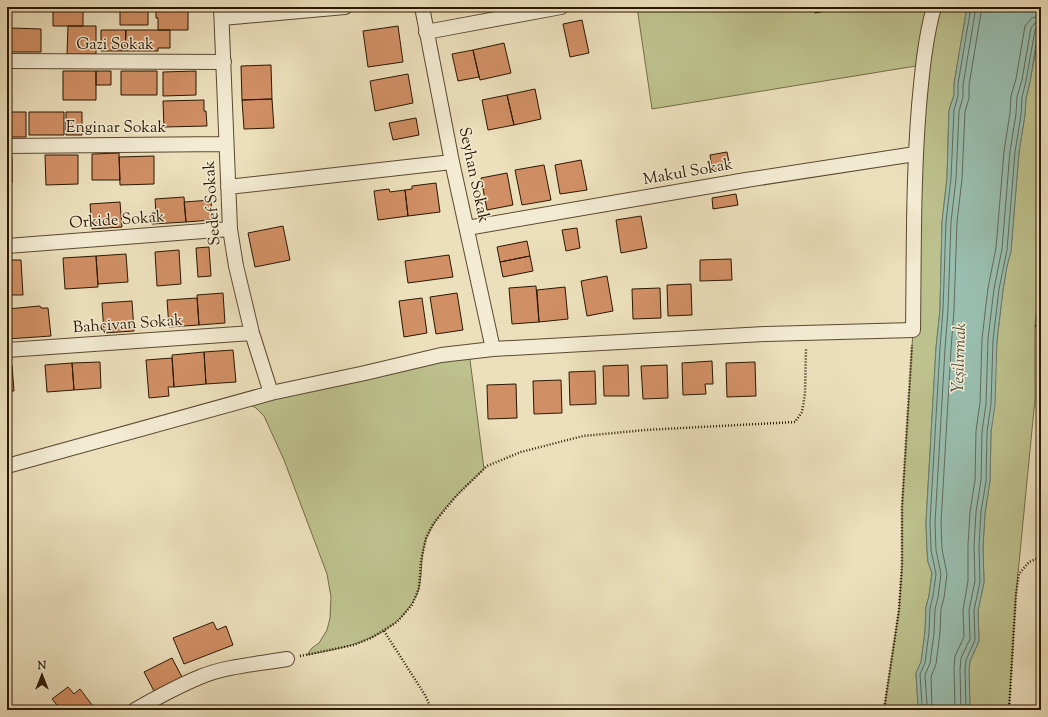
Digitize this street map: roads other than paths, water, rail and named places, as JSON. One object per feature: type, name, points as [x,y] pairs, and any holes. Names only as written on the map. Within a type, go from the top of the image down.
[{"type":"street","points":[[222,12],[345,7]]},
{"type":"street","name":"Seyhan Sokak","points":[[422,7],[452,162],[493,349]]},
{"type":"street","points":[[426,32],[561,7]]},
{"type":"street","points":[[7,466],[271,393],[441,355],[493,349],[806,332],[913,330],[915,154],[923,65],[934,7]]},
{"type":"street","name":"Sedef Sokak","points":[[222,12],[230,229],[236,266],[252,333],[271,393]]},
{"type":"street","name":"Gazi Sokak","points":[[7,61],[224,62]]},
{"type":"street","name":"Enginar Sokak","points":[[7,146],[226,144]]},
{"type":"street","name":"Makul Sokak","points":[[467,228],[746,180],[915,154]]},
{"type":"street","points":[[228,187],[452,162]]},
{"type":"street","name":"Orkide Sokak","points":[[7,246],[230,229]]},
{"type":"street","name":"Bahçivan Sokak","points":[[7,350],[252,333]]},
{"type":"street","points":[[135,710],[201,676],[214,672],[287,659]]},
{"type":"water","name":"Yeşilırmak","points":[[967,7],[1041,7],[1041,12],[1026,98],[1019,152],[1011,251],[1003,290],[997,340],[995,405],[991,432],[990,481],[985,513],[983,547],[984,582],[978,611],[979,641],[970,661],[969,670],[970,710],[916,710],[918,706],[916,673],[921,662],[925,632],[926,607],[932,573],[928,562],[926,523],[936,348],[940,310],[942,222],[947,178],[949,110],[954,95],[954,84]]}]
